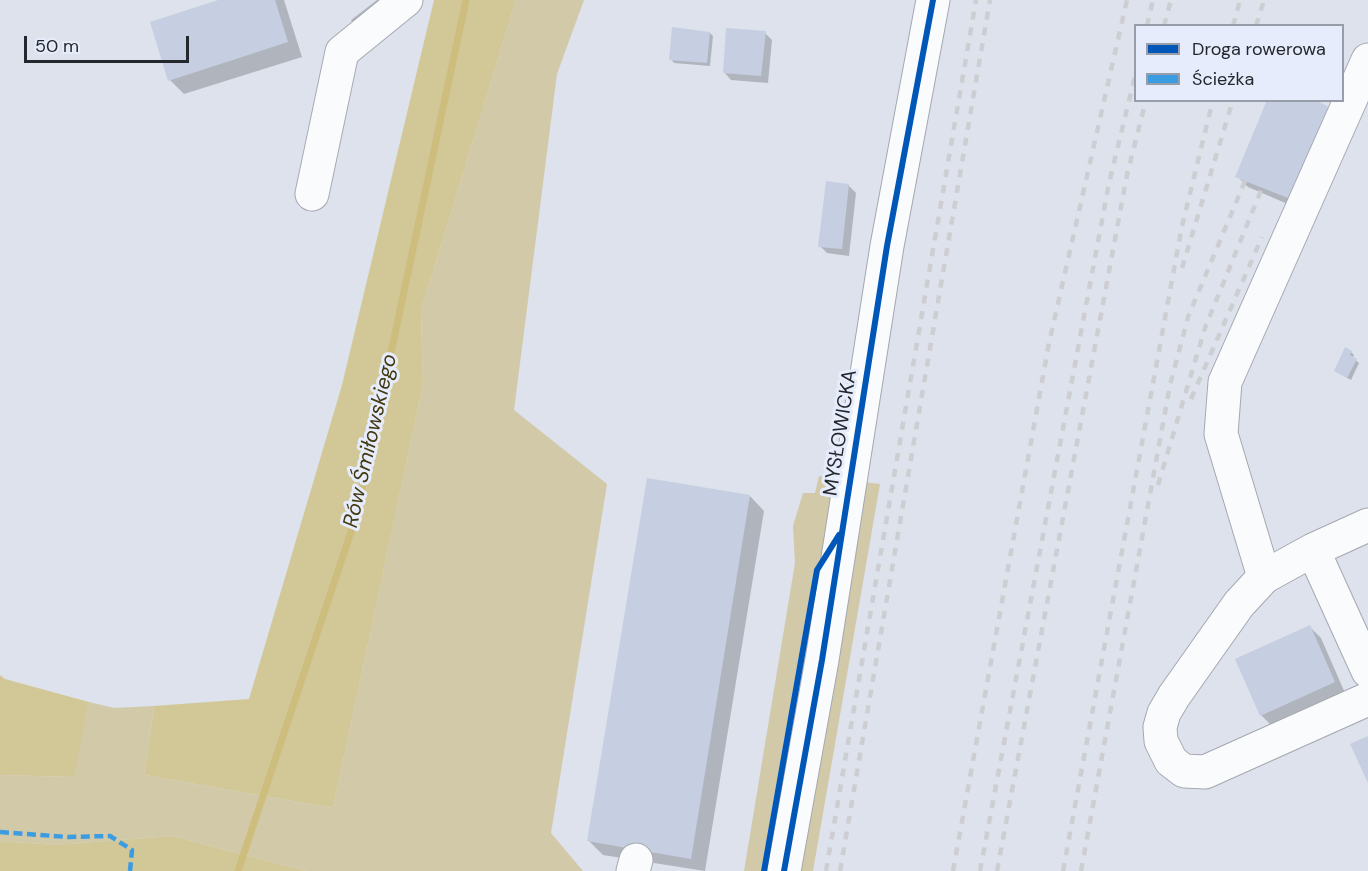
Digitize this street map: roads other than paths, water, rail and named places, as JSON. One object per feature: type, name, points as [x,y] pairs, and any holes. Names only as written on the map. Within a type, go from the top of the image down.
[{"type":"street","points":[[312,194],[342,52],[406,0]]},
{"type":"street","name":"MYSŁOWICKA","points":[[784,871],[822,660],[887,246],[933,0]]},
{"type":"street","points":[[1264,577],[1221,434],[1225,382],[1368,60]]},
{"type":"street","points":[[1368,525],[1313,550],[1264,577],[1239,604],[1164,713],[1160,727],[1161,741],[1171,761],[1184,771],[1205,772],[1368,699]]},
{"type":"street","points":[[1313,550],[1368,671]]},
{"type":"waterway","name":"Rów Śmiłowskiego","points":[[238,871],[356,517],[466,0]]},
{"type":"railway","points":[[826,871],[976,0]]},
{"type":"railway","points":[[840,871],[990,0]]},
{"type":"railway","points":[[953,871],[1049,343],[1127,0]]},
{"type":"railway","points":[[1147,24],[1153,0]]},
{"type":"railway","points":[[1165,24],[1171,0]]},
{"type":"railway","points":[[1234,24],[1240,0]]},
{"type":"railway","points":[[1257,24],[1264,0]]},
{"type":"railway","points":[[980,871],[1109,183],[1134,80]]},
{"type":"railway","points":[[997,871],[1127,175],[1145,102]]},
{"type":"railway","points":[[1063,871],[1182,226],[1213,102]]},
{"type":"railway","points":[[1182,268],[1232,102]]},
{"type":"railway","points":[[1081,871],[1170,385],[1188,317],[1245,181]]},
{"type":"railway","points":[[1158,485],[1205,328],[1262,188]]},
{"type":"railway","points":[[1191,399],[1262,237]]}]
